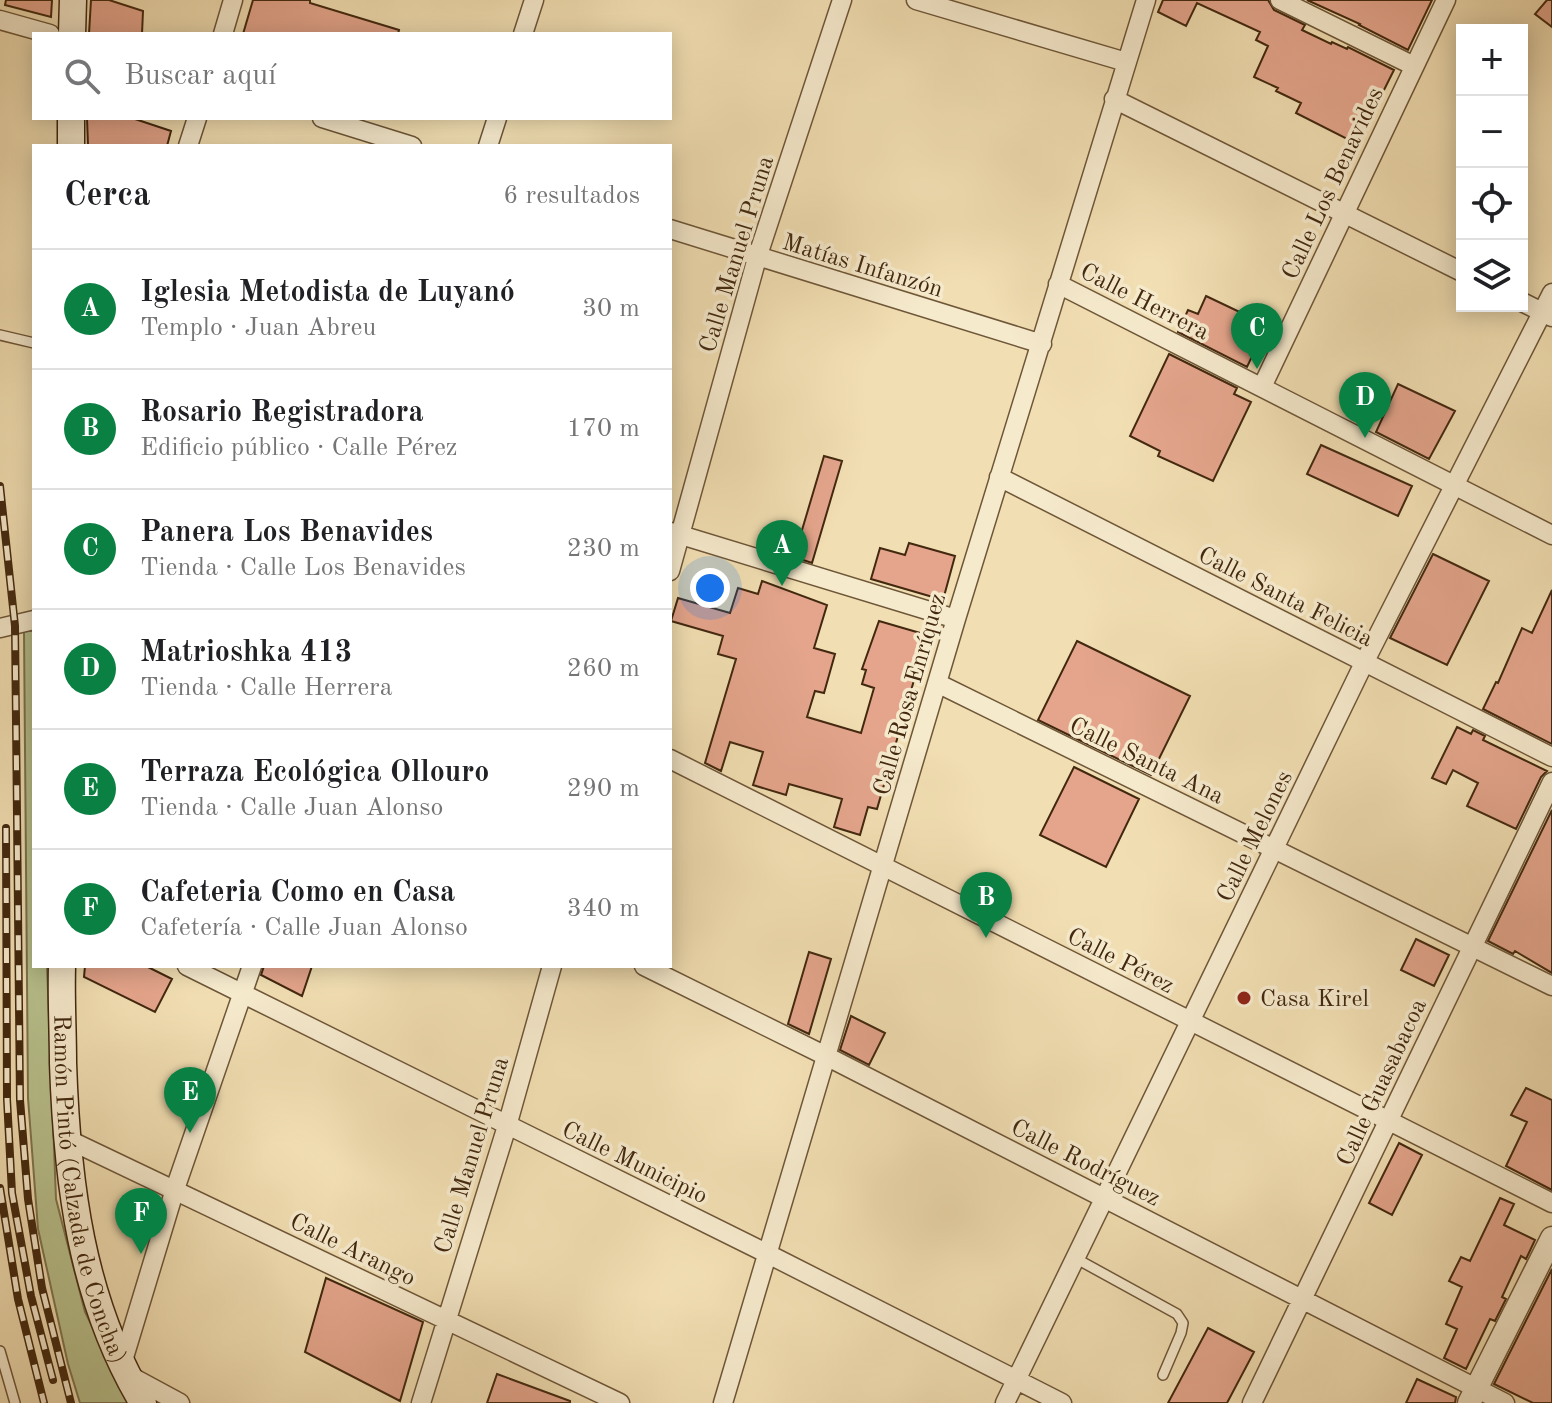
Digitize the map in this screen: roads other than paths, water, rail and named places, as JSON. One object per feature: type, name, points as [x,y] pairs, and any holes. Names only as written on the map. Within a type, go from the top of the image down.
[{"type":"main road","points":[[72,32],[73,0]]},
{"type":"main road","points":[[71,120],[71,144]]},
{"type":"main road","name":"Ramón Pintó (Calzada de Concha)","points":[[62,968],[65,1138],[69,1179],[85,1262],[124,1369],[143,1403]]},
{"type":"street","points":[[224,32],[233,0]]},
{"type":"street","points":[[524,32],[534,0]]},
{"type":"street","name":"Calle Manuel Pruna","points":[[672,558],[676,533],[757,258],[842,0]]},
{"type":"street","points":[[916,0],[1126,62]]},
{"type":"street","name":"Calle Rosa Enríquez","points":[[723,1403],[956,619],[1146,0]]},
{"type":"street","points":[[1280,0],[1414,66]]},
{"type":"street","name":"Calle Los Benavides","points":[[1262,387],[1446,0]]},
{"type":"street","points":[[0,20],[43,32]]},
{"type":"street","points":[[1114,99],[1456,269]]},
{"type":"street","points":[[189,144],[196,120]]},
{"type":"street","points":[[328,120],[406,144]]},
{"type":"street","points":[[489,144],[496,120]]},
{"type":"street","name":"Matías Infanzón","points":[[672,230],[1042,344]]},
{"type":"street","name":"Calle Herrera","points":[[1058,284],[1552,535]]},
{"type":"street","name":"Calle Melones","points":[[1005,1403],[1364,663],[1454,486],[1547,315],[1552,293]]},
{"type":"street","points":[[1528,305],[1547,315]]},
{"type":"street","name":"Calle Santa Felicia","points":[[999,477],[1552,757]]},
{"type":"street","points":[[676,533],[956,619]]},
{"type":"street","points":[[0,628],[32,620]]},
{"type":"street","name":"Calle Santa Ana","points":[[937,683],[1552,986]]},
{"type":"street","name":"Calle Pérez","points":[[672,760],[1552,1203]]},
{"type":"street","name":"Calle Guasabacoa","points":[[1252,1403],[1552,782]]},
{"type":"street","name":"Calle Municipio","points":[[191,968],[1062,1403]]},
{"type":"street","points":[[180,1403],[124,1369],[175,1189],[251,968]]},
{"type":"street","name":"Calle Manuel Pruna","points":[[421,1403],[507,1126],[551,968]]},
{"type":"street","name":"Calle Rodríguez","points":[[648,968],[1104,1198],[1302,1301],[1472,1396],[1505,1403]]},
{"type":"street","name":"Calle Arango","points":[[65,1138],[620,1403]]},
{"type":"street","points":[[1472,1396],[1552,1238]]},
{"type":"lane","points":[[0,335],[32,343]]},
{"type":"lane","points":[[1075,1258],[1177,1314],[1183,1323],[1181,1333],[1163,1375]]},
{"type":"lane","points":[[0,1351],[15,1403]]},
{"type":"railway","points":[[0,486],[15,626],[20,1100],[28,1199],[42,1288],[71,1403]]},
{"type":"railway","points":[[6,828],[7,1099],[12,1193],[31,1296],[53,1380]]},
{"type":"railway","points":[[0,1188],[18,1299],[44,1403]]},
{"type":"place","name":"Panera Los Benavides","points":[[1257,369]]},
{"type":"place","name":"Matrioshka 413","points":[[1365,438]]},
{"type":"place","name":"Iglesia Metodista de Luyanó","points":[[782,586]]},
{"type":"place","name":"Rosario Registradora","points":[[986,938]]},
{"type":"place","name":"Casa Kirel","points":[[1244,998]]},
{"type":"place","name":"Terraza Ecológica Ollouro","points":[[190,1133]]},
{"type":"place","name":"Cafeteria Como en Casa","points":[[141,1254]]}]
